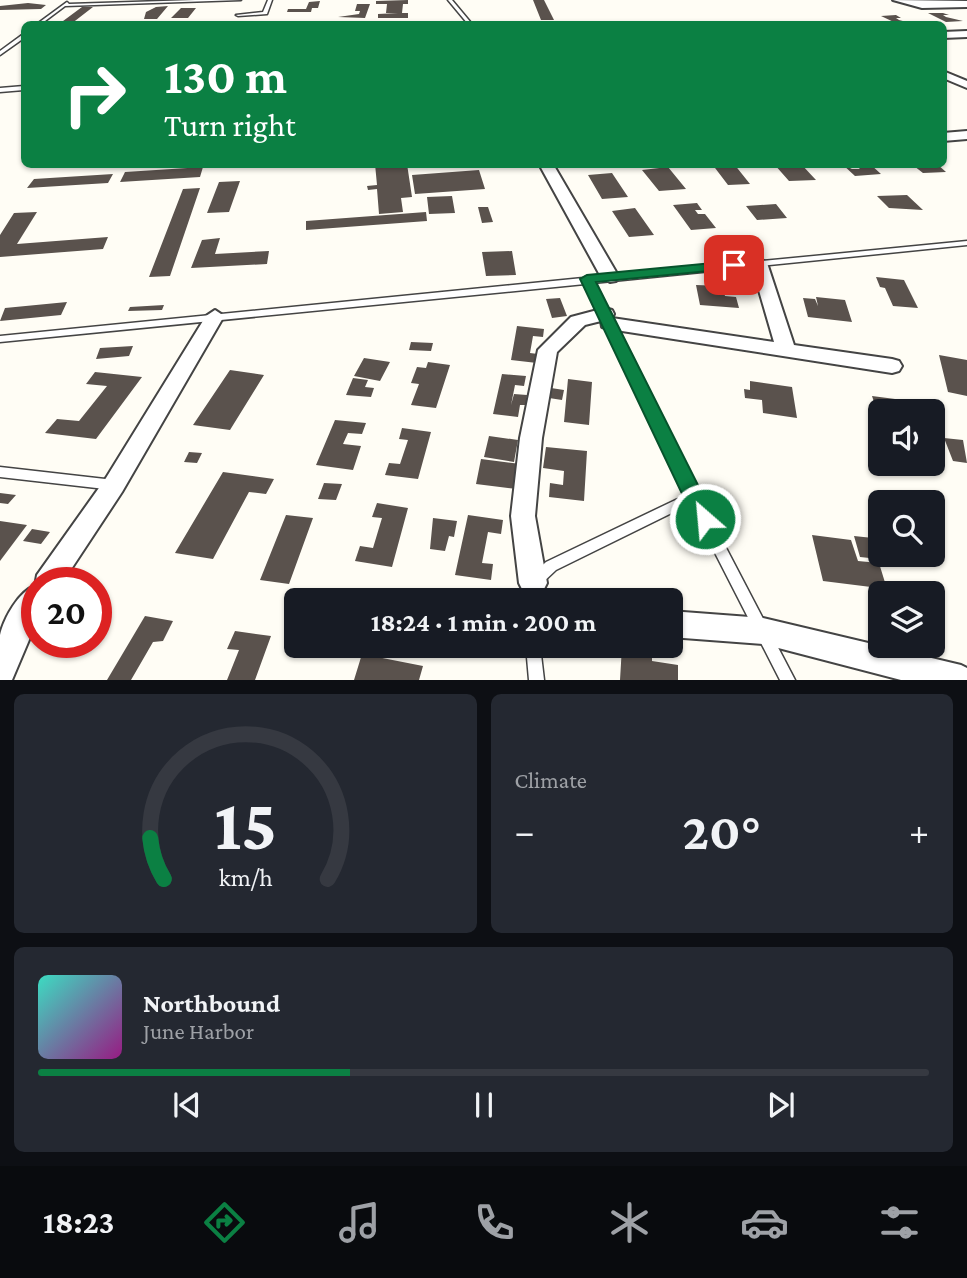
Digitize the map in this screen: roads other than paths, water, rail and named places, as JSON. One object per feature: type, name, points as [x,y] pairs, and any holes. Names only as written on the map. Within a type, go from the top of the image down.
[{"type":"street","points":[[897,0],[922,5],[967,4]]},
{"type":"street","points":[[947,35],[967,34]]},
{"type":"street","points":[[947,76],[967,85]]},
{"type":"street","points":[[947,137],[967,135]]},
{"type":"street","points":[[548,168],[610,277]]},
{"type":"street","points":[[759,263],[786,351]]},
{"type":"street","points":[[58,567],[114,485],[215,316]]},
{"type":"street","points":[[532,588],[523,516],[531,438],[548,350],[578,321],[607,319],[786,351],[892,366]]},
{"type":"street","points":[[0,672],[21,620]]},
{"type":"street","points":[[683,625],[763,631],[961,680]]},
{"type":"lane","points":[[43,21],[70,0]]},
{"type":"lane","points":[[64,5],[239,0]]},
{"type":"lane","points":[[238,15],[265,13],[270,0]]},
{"type":"lane","points":[[450,0],[468,21]]},
{"type":"lane","points":[[0,53],[21,38]]},
{"type":"lane","points":[[0,90],[21,88]]},
{"type":"lane","points":[[0,339],[967,243]]},
{"type":"lane","points":[[587,279],[693,497],[788,680]]},
{"type":"lane","points":[[0,472],[114,485]]},
{"type":"lane","points":[[535,588],[551,566],[693,497]]},
{"type":"lane","points":[[534,658],[537,680]]}]
